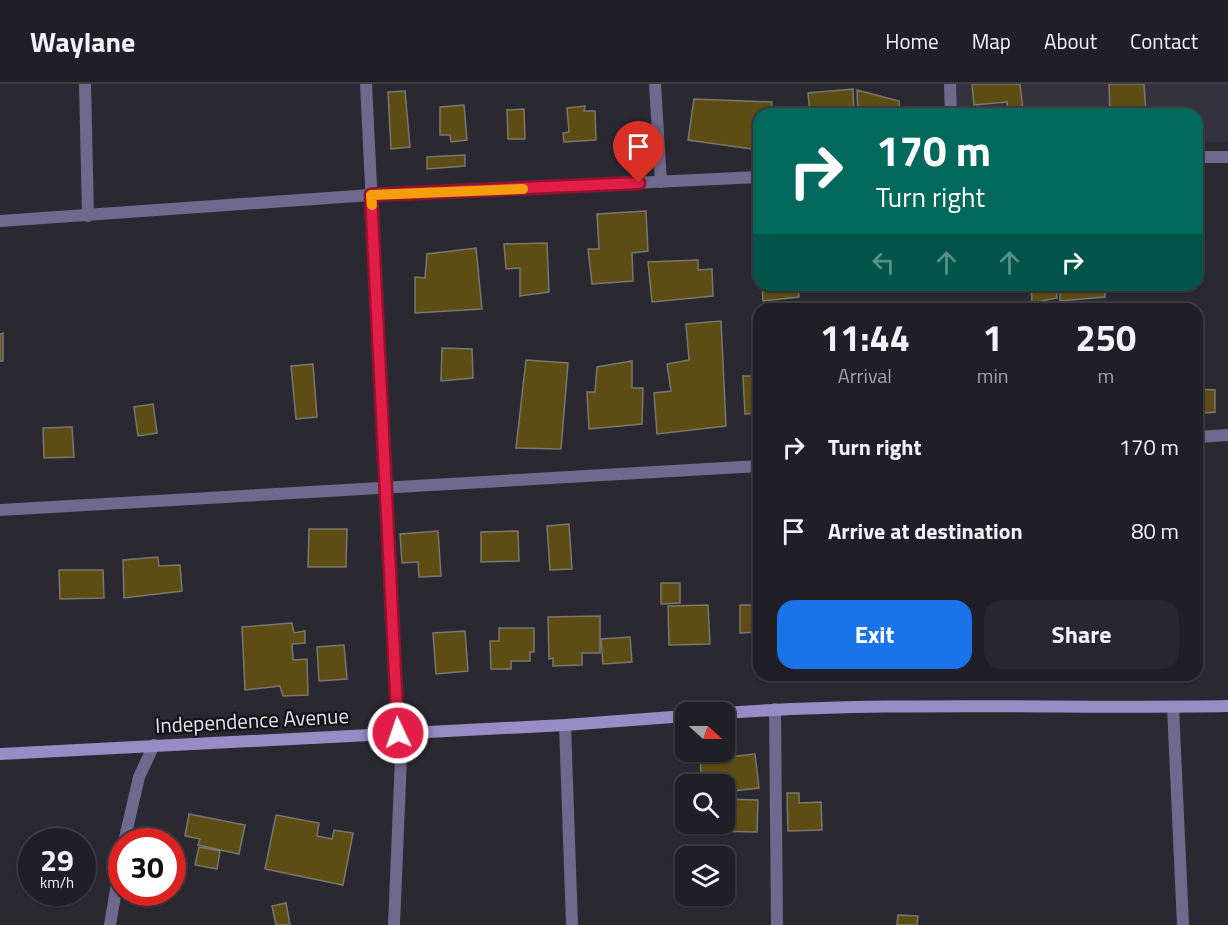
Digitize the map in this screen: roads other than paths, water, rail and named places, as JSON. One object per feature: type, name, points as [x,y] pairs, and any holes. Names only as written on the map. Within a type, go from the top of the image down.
[{"type":"street","points":[[85,84],[88,216]]},
{"type":"street","points":[[366,84],[401,757],[393,925]]},
{"type":"street","points":[[655,84],[661,182]]},
{"type":"street","points":[[950,84],[951,108]]},
{"type":"street","points":[[1203,157],[1228,157]]},
{"type":"street","points":[[0,221],[371,195],[753,177]]},
{"type":"street","points":[[1203,437],[1228,435]]},
{"type":"street","points":[[0,510],[753,466]]},
{"type":"street","points":[[735,712],[919,706],[1228,706]]},
{"type":"street","points":[[1173,707],[1183,925]]},
{"type":"street","points":[[776,709],[777,925]]},
{"type":"street","name":"Independence Avenue","points":[[0,754],[565,725],[675,717]]},
{"type":"street","points":[[565,725],[572,925]]},
{"type":"street","points":[[127,828],[139,777],[154,745]]},
{"type":"street","points":[[110,925],[113,906]]}]
